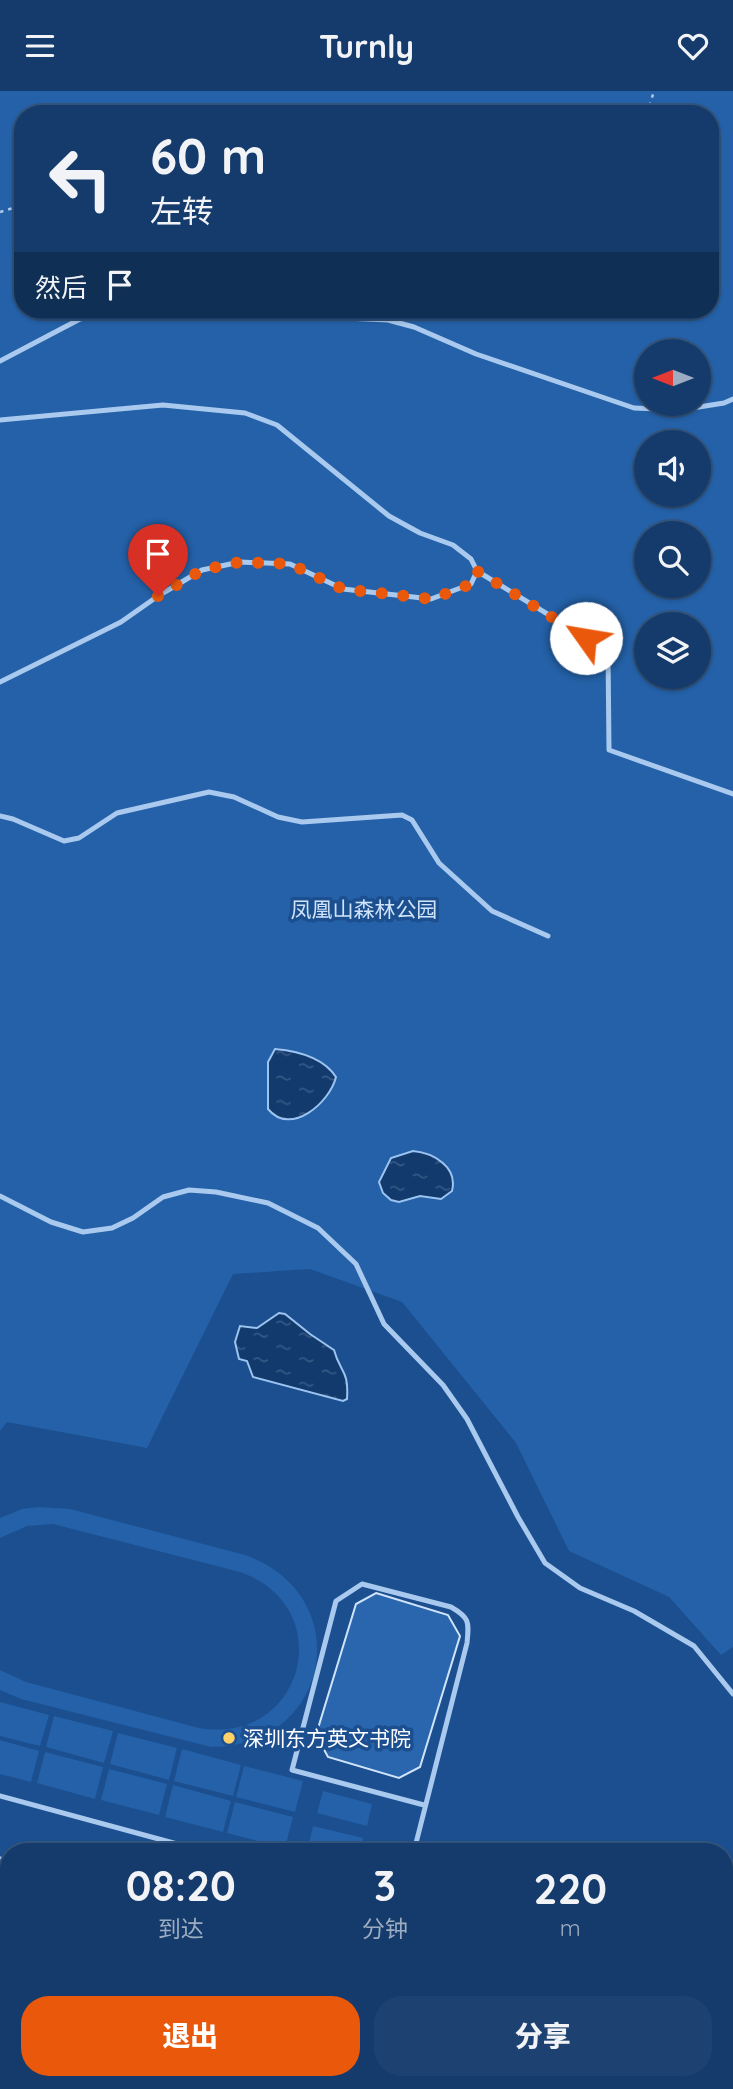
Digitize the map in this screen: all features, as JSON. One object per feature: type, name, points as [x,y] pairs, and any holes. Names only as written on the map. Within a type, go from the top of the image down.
[{"type":"lane","points":[[0,361],[80,319]]},
{"type":"lane","points":[[366,319],[388,320],[414,327],[475,354],[634,408],[680,410],[733,399]]},
{"type":"lane","points":[[0,420],[163,405],[245,413],[277,425],[389,516],[420,533],[453,545],[471,559],[477,571],[608,651],[609,750],[733,794]]},
{"type":"lane","points":[[0,682],[121,622],[202,570],[240,562],[290,564],[343,589],[432,599],[471,584],[477,571]]},
{"type":"lane","points":[[0,816],[64,841],[79,838],[117,813],[209,792],[234,797],[278,817],[302,822],[402,815],[412,820],[439,863],[492,911],[548,936]]},
{"type":"lane","points":[[0,1196],[51,1222],[83,1232],[112,1228],[133,1218],[163,1197],[189,1190],[216,1192],[268,1203],[318,1228],[356,1264],[384,1324],[443,1385],[467,1419],[545,1563],[580,1588],[635,1611],[694,1646],[733,1694]]},
{"type":"lane","points":[[416,1843],[467,1643],[469,1624],[464,1614],[451,1607],[362,1584],[336,1601],[292,1770],[424,1805]]},
{"type":"lane","points":[[0,1796],[173,1843]]},
{"type":"green space","name":"凤凰山森林公园","points":[[0,91],[733,91],[733,1647],[721,1655],[669,1597],[569,1551],[516,1443],[402,1302],[310,1269],[233,1274],[147,1448],[7,1422],[0,1431]]},
{"type":"green space","points":[[22,1509],[70,1509],[245,1555],[281,1575],[304,1602],[316,1633],[316,1666],[305,1697],[283,1723],[252,1740],[211,1747],[21,1699],[0,1690],[0,1670],[26,1682],[199,1728],[235,1728],[264,1716],[284,1696],[296,1670],[299,1641],[291,1614],[271,1589],[240,1572],[53,1524],[27,1526],[0,1538],[0,1518]]},
{"type":"green space","points":[[0,1702],[49,1715],[40,1746],[0,1736]]},
{"type":"green space","points":[[54,1716],[113,1731],[104,1763],[46,1747]]},
{"type":"green space","points":[[118,1733],[177,1748],[169,1780],[110,1764]]},
{"type":"green space","points":[[0,1740],[39,1751],[31,1782],[0,1774]]},
{"type":"green space","points":[[182,1749],[241,1765],[233,1796],[174,1781]]},
{"type":"green space","points":[[45,1752],[103,1767],[95,1799],[37,1783]]},
{"type":"green space","points":[[244,1766],[303,1781],[295,1812],[236,1797]]},
{"type":"green space","points":[[109,1769],[167,1784],[159,1815],[101,1800]]},
{"type":"green space","points":[[173,1785],[231,1801],[223,1832],[165,1817]]},
{"type":"green space","points":[[323,1791],[372,1804],[367,1826],[317,1813]]},
{"type":"green space","points":[[235,1802],[293,1817],[286,1843],[266,1843],[227,1833]]},
{"type":"green space","points":[[313,1826],[363,1838],[362,1843],[309,1843]]},
{"type":"water","points":[[275,1049],[301,1053],[317,1060],[336,1077],[318,1105],[298,1118],[277,1117],[268,1109],[268,1062]]},
{"type":"water","points":[[413,1151],[436,1158],[448,1168],[453,1182],[452,1191],[441,1199],[420,1196],[399,1202],[391,1200],[383,1193],[379,1182],[391,1158]]},
{"type":"water","points":[[279,1313],[285,1314],[334,1350],[345,1376],[347,1399],[343,1401],[253,1377],[247,1361],[239,1359],[235,1342],[240,1326],[257,1328]]},
{"type":"building","points":[[376,1593],[448,1615],[460,1636],[420,1767],[399,1778],[328,1757],[316,1735],[356,1604]]},
{"type":"place","name":"深圳东方英文书院","points":[[229,1738]]},
{"type":"route","points":[[158,596],[202,570],[240,562],[290,564],[343,589],[432,599],[471,584],[477,571],[586,638]]}]
